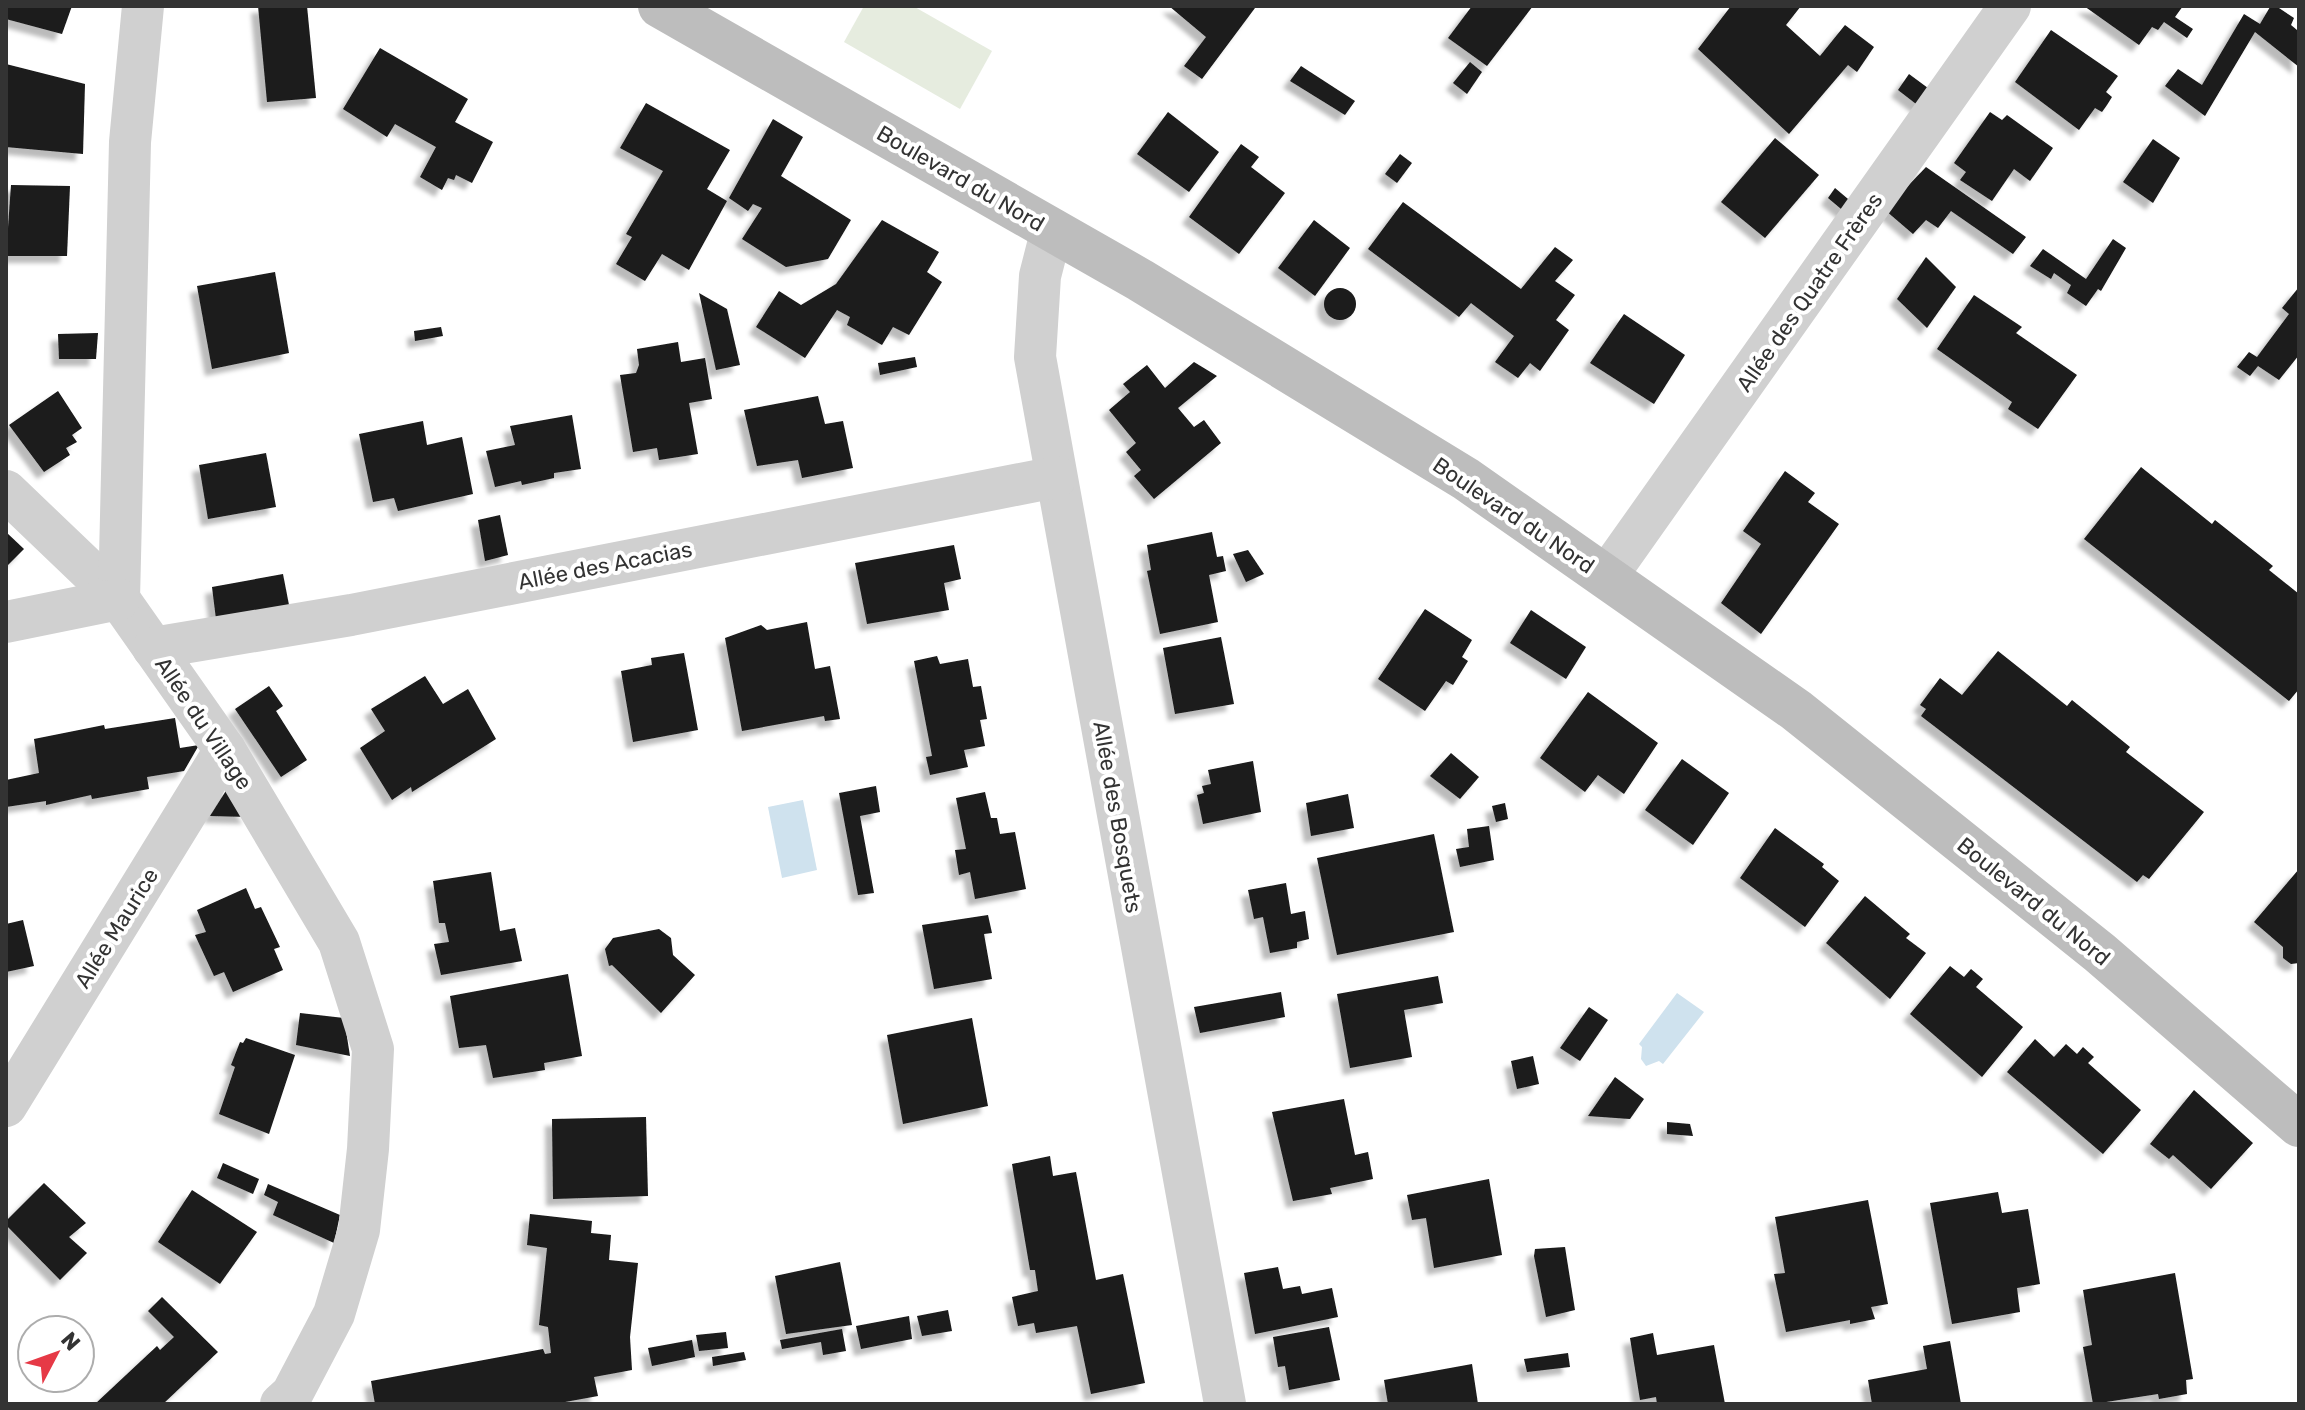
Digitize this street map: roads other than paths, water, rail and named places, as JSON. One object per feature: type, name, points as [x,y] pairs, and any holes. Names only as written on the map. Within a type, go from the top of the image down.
[{"type":"street","points":[[6,622],[119,599],[130,142],[143,6]]},
{"type":"street","name":"Boulevard du Nord","points":[[660,6],[1052,229],[1249,345],[1466,479],[1808,720],[2100,953],[2299,1125]]},
{"type":"street","name":"Allée des Quatre Frères","points":[[1606,577],[2010,6]]},
{"type":"street","name":"Allée des Bosquets","points":[[1052,229],[1040,276],[1035,357],[1225,1404]]},
{"type":"street","name":"Allée des Acacias","points":[[153,648],[351,615],[1056,477]]},
{"type":"street","name":"Allée du Village","points":[[6,491],[119,599],[225,750],[339,942],[373,1049],[368,1149],[359,1230],[334,1314],[292,1394],[281,1404]]},
{"type":"street","name":"Allée Maurice","points":[[6,1106],[225,750]]},
{"type":"water","points":[[803,800],[817,870],[782,878],[768,807]]},
{"type":"water","points":[[1677,993],[1704,1012],[1663,1064],[1659,1061],[1646,1066],[1641,1059],[1642,1047],[1639,1044]]}]
